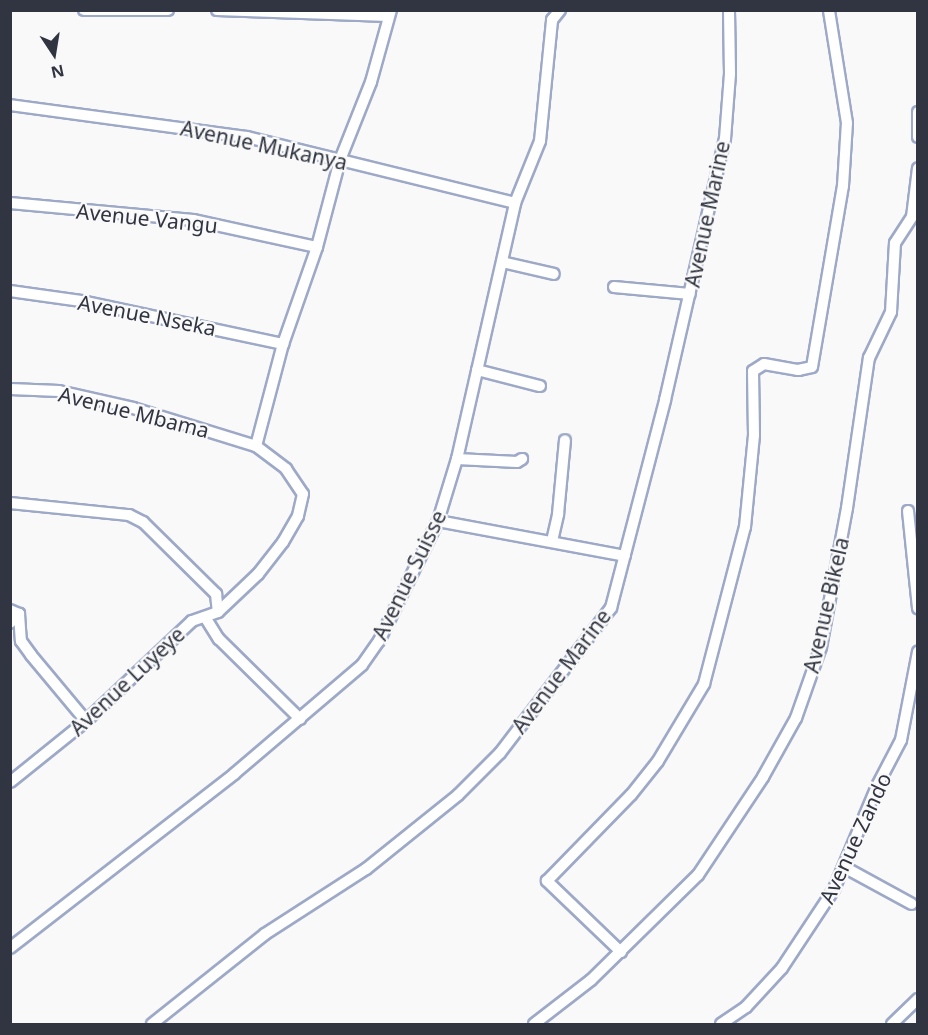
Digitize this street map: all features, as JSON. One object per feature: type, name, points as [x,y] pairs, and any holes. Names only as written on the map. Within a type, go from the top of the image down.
[{"type":"street","points":[[84,10],[168,10]]},
{"type":"street","points":[[217,10],[390,13],[371,82],[340,160],[317,247],[283,344],[256,446]]},
{"type":"street","name":"Avenue Suisse","points":[[10,948],[300,719],[362,665],[379,641],[438,521],[458,459],[515,203],[540,141],[552,20],[560,10]]},
{"type":"street","name":"Avenue Marine","points":[[152,1024],[266,934],[366,870],[458,795],[500,753],[611,608],[690,294],[726,122],[729,10]]},
{"type":"street","points":[[621,952],[548,881],[632,795],[663,753],[704,684],[745,527],[754,435],[753,371],[764,364],[798,370],[812,367],[843,186],[847,123],[829,10]]},
{"type":"street","name":"Avenue Mukanya","points":[[10,105],[247,137],[515,203]]},
{"type":"street","points":[[918,112],[918,137]]},
{"type":"street","name":"Avenue Bikela","points":[[534,1024],[657,920],[711,860],[796,718],[821,647],[848,508],[869,358],[891,312],[895,243],[915,208],[918,168]]},
{"type":"street","name":"Avenue Vangu","points":[[10,203],[193,220],[317,247]]},
{"type":"street","points":[[502,262],[554,274]]},
{"type":"street","points":[[614,287],[690,294]]},
{"type":"street","name":"Avenue Nseka","points":[[10,291],[115,307],[283,344]]},
{"type":"street","points":[[477,370],[540,386]]},
{"type":"street","name":"Avenue Mbama","points":[[10,388],[59,391],[133,408],[256,446]]},
{"type":"street","points":[[552,541],[558,514],[565,440]]},
{"type":"street","name":"Avenue Luyeye","points":[[10,782],[86,721],[184,628],[218,612],[283,542],[302,505],[303,494],[296,480],[256,446]]},
{"type":"street","points":[[458,459],[517,462],[522,459]]},
{"type":"street","points":[[10,503],[129,515],[143,522],[216,594],[218,612]]},
{"type":"street","points":[[908,511],[918,608]]},
{"type":"street","points":[[438,521],[625,556]]},
{"type":"street","points":[[10,623],[15,612]]},
{"type":"street","points":[[15,612],[21,640],[86,721]]},
{"type":"street","points":[[205,617],[226,647],[300,719]]},
{"type":"street","name":"Avenue Zando","points":[[721,1024],[746,1007],[782,968],[821,911],[844,867],[901,740],[918,652]]},
{"type":"street","points":[[844,867],[912,904]]},
{"type":"street","points":[[892,1024],[918,999]]}]
